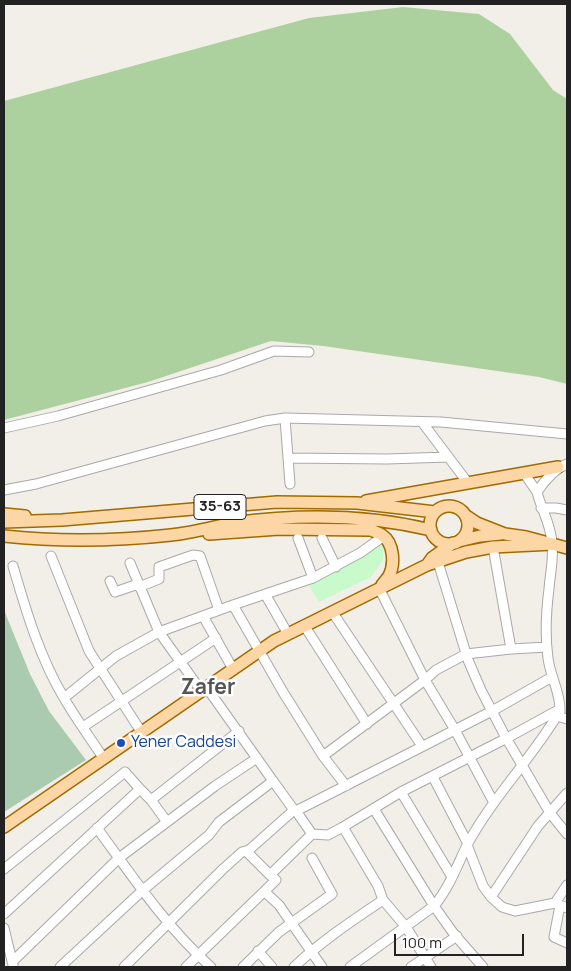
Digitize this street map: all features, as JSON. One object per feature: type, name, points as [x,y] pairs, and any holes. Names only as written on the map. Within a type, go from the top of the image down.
[{"type":"main road","points":[[357,503],[563,465]]},
{"type":"main road","name":"35-63","points":[[4,522],[62,520],[277,502],[357,503],[435,512]]},
{"type":"main road","points":[[432,562],[430,520],[435,512],[444,506],[453,506],[477,523],[505,534],[567,548]]},
{"type":"main road","points":[[4,514],[62,520]]},
{"type":"main road","points":[[432,562],[468,529],[465,515]]},
{"type":"main road","name":"35-63","points":[[4,536],[44,540],[128,538],[172,535],[235,523],[303,518],[368,519],[400,523],[432,532]]},
{"type":"main road","points":[[172,535],[235,533],[279,529],[371,530],[384,536],[391,547],[393,559],[389,577],[379,588]]},
{"type":"main road","points":[[432,532],[440,542],[450,544],[480,536],[505,534]]},
{"type":"main road","points":[[4,543],[44,540]]},
{"type":"main road","points":[[4,828],[274,641],[304,625],[333,613],[432,562],[466,552],[493,547],[553,544]]},
{"type":"street","points":[[4,428],[58,416],[222,370],[274,351],[308,352]]},
{"type":"street","points":[[285,418],[290,484]]},
{"type":"street","points":[[4,490],[36,484],[265,421],[285,418],[422,422],[567,434]]},
{"type":"street","points":[[422,422],[468,484]]},
{"type":"street","points":[[288,458],[448,458]]},
{"type":"street","points":[[536,492],[545,480],[563,465]]},
{"type":"street","points":[[524,473],[536,492],[549,524],[553,544],[547,608],[547,647],[561,713],[567,719]]},
{"type":"street","points":[[541,508],[567,510]]},
{"type":"street","points":[[64,698],[116,656],[159,632],[313,578],[360,553],[384,536]]},
{"type":"street","points":[[298,538],[313,578]]},
{"type":"street","points":[[322,538],[336,567]]},
{"type":"street","points":[[493,547],[511,648]]},
{"type":"street","points":[[110,581],[114,592],[159,580],[159,567],[193,555],[200,556],[219,610]]},
{"type":"street","points":[[51,556],[89,651],[142,733]]},
{"type":"street","points":[[432,562],[481,690],[506,738],[550,813],[567,834]]},
{"type":"street","points":[[130,563],[159,632],[181,662],[239,731],[312,834]]},
{"type":"street","points":[[13,566],[24,603],[49,670],[64,698],[104,759]]},
{"type":"street","points":[[379,588],[425,680],[494,803]]},
{"type":"street","points":[[265,594],[288,634]]},
{"type":"street","points":[[233,605],[283,692],[323,756],[346,786]]},
{"type":"street","points":[[333,613],[422,746]]},
{"type":"street","points":[[203,616],[233,669]]},
{"type":"street","points":[[304,625],[367,724]]},
{"type":"street","points":[[83,727],[216,638]]},
{"type":"street","points":[[323,756],[436,670],[466,654],[511,648],[547,647]]},
{"type":"street","points":[[124,967],[223,869],[295,810],[492,711],[552,677]]},
{"type":"street","points":[[270,875],[312,834],[328,835],[401,792],[506,738],[561,713]]},
{"type":"street","points":[[350,967],[434,906],[444,894],[468,844],[494,803],[561,713]]},
{"type":"street","points":[[151,800],[239,731]]},
{"type":"street","points":[[13,964],[119,858],[219,783],[257,758]]},
{"type":"street","points":[[4,868],[125,772],[151,800],[167,822]]},
{"type":"street","points":[[433,777],[468,844],[483,886],[491,897],[502,907],[515,911],[561,906]]},
{"type":"street","points":[[60,967],[143,890],[209,835],[219,822],[273,781]]},
{"type":"street","points":[[4,914],[140,789]]},
{"type":"street","points":[[401,792],[452,876]]},
{"type":"street","points":[[491,897],[538,826],[567,793]]},
{"type":"street","points":[[374,808],[434,906],[454,934],[483,967]]},
{"type":"street","points":[[343,827],[378,886],[383,900],[406,927],[431,967]]},
{"type":"street","points":[[97,828],[169,922],[198,956],[211,967]]},
{"type":"street","points":[[186,967],[276,880],[246,851]]},
{"type":"street","points":[[243,967],[290,922],[332,894],[312,858]]},
{"type":"street","points":[[567,885],[554,937],[567,943]]},
{"type":"street","points":[[265,892],[279,905],[322,967]]},
{"type":"street","points":[[294,967],[356,918],[383,900]]},
{"type":"street","points":[[4,928],[13,964]]},
{"type":"street","points":[[412,967],[457,936]]},
{"type":"street","points":[[258,951],[272,967]]},
{"type":"green space","points":[[403,7],[479,14],[510,34],[553,90],[567,99],[567,384],[539,377],[323,346],[271,341],[148,382],[4,420],[4,101],[309,18]]},
{"type":"green space","points":[[383,543],[383,560],[371,577],[319,602],[309,586]]},
{"type":"green space","points":[[4,610],[30,674],[49,711],[86,760],[4,812]]},
{"type":"place","name":"Yener Caddesi","points":[[121,743]]},
{"type":"district","name":"Zafer","points":[[208,688]]}]
